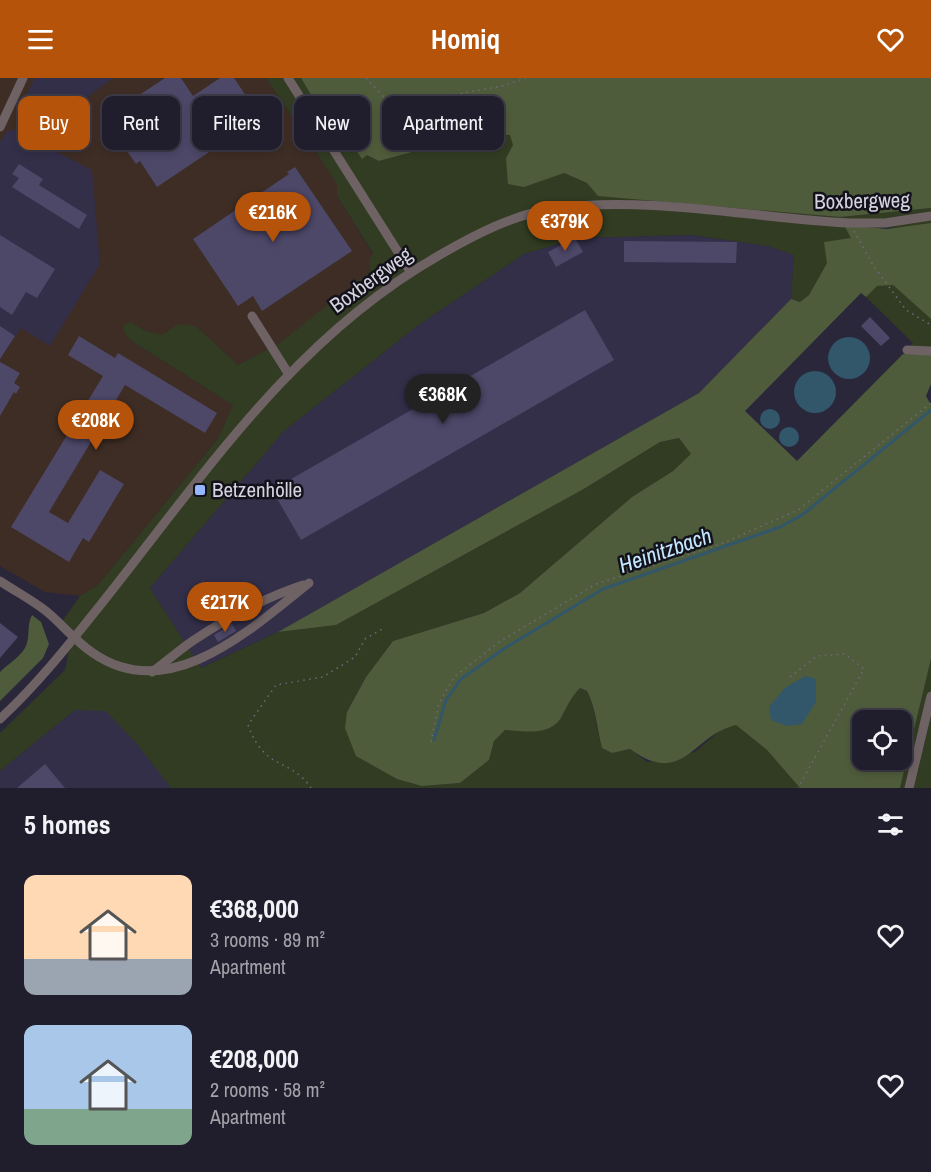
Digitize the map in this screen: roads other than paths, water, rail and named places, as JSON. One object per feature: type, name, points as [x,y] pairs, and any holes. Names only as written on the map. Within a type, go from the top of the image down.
[{"type":"street","points":[[0,127],[23,78]]},
{"type":"street","points":[[288,78],[410,272]]},
{"type":"street","name":"Boxbergweg","points":[[0,719],[18,703],[74,638],[239,429],[288,373],[365,303],[410,272],[508,221],[553,209],[598,204],[849,223],[885,223],[931,216]]},
{"type":"street","points":[[252,316],[288,373]]},
{"type":"street","points":[[907,350],[931,351]]},
{"type":"street","points":[[0,581],[44,609],[95,655],[123,667],[152,672],[184,666],[204,656],[251,627],[309,583],[282,592],[242,612],[192,641],[152,672]]},
{"type":"street","points":[[909,788],[931,696]]},
{"type":"water","points":[[849,337],[864,343],[870,358],[864,373],[849,379],[834,373],[828,358],[834,343]]},
{"type":"water","points":[[815,371],[830,377],[836,392],[830,407],[815,413],[800,407],[794,392],[800,377]]},
{"type":"water","points":[[770,409],[777,412],[780,419],[777,426],[770,429],[763,426],[760,419],[763,412]]},
{"type":"water","points":[[789,427],[796,430],[799,437],[796,444],[789,447],[782,444],[779,437],[782,430]]},
{"type":"water","points":[[805,676],[816,679],[816,702],[802,724],[787,726],[771,720],[769,707],[785,688]]},
{"type":"waterway","name":"Heinitzbach","points":[[434,740],[446,700],[461,679],[505,648],[603,589],[780,527],[802,515],[931,410]]},
{"type":"place","name":"Betzenhölle","points":[[200,490]]}]
